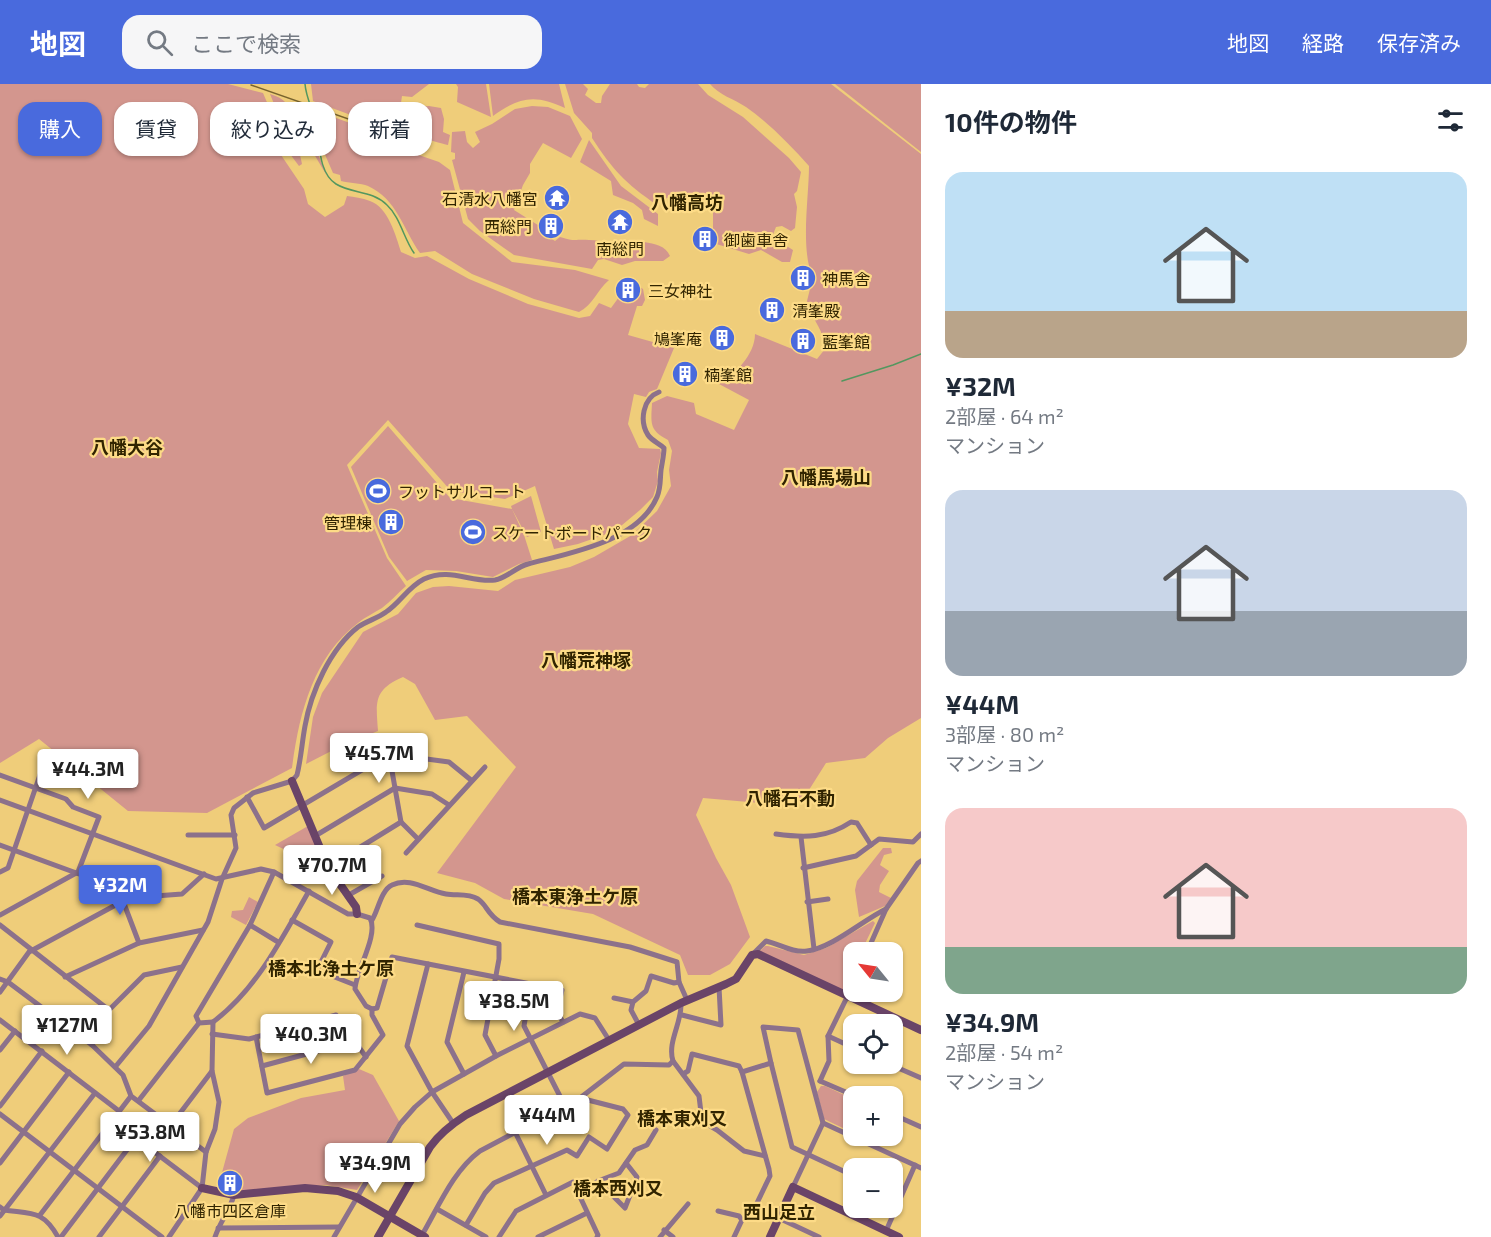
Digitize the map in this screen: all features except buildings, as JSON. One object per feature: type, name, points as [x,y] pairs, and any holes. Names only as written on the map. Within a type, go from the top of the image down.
[{"type":"street","points":[[116,1066],[149,1026],[203,930],[222,879],[237,848],[231,815],[234,808],[247,796],[292,781],[297,775],[305,724],[324,670],[341,646],[359,627],[389,611],[413,585],[424,579],[442,574],[498,579],[519,566],[575,553],[615,537],[644,516],[657,498],[661,481],[664,448],[647,434],[644,416],[647,400],[658,392]]},
{"type":"street","points":[[247,796],[264,828],[389,754],[449,762],[471,780]]},
{"type":"street","points":[[389,754],[401,822],[418,839]]},
{"type":"street","points":[[406,853],[484,767]]},
{"type":"street","points":[[0,872],[8,868],[42,769]]},
{"type":"street","points":[[0,775],[66,800],[73,807],[99,817],[78,872],[0,915]]},
{"type":"street","points":[[292,781],[328,867],[356,907],[357,914]]},
{"type":"street","points":[[315,836],[395,788],[432,794],[448,806]]},
{"type":"street","points":[[0,800],[222,879],[261,869],[274,872],[348,914],[357,914],[372,920]]},
{"type":"street","points":[[328,867],[401,822]]},
{"type":"street","points":[[776,834],[801,837],[836,832],[851,822],[857,823],[871,845]]},
{"type":"street","points":[[803,868],[856,856],[879,839],[913,842],[921,834]]},
{"type":"street","points":[[188,835],[235,835]]},
{"type":"street","points":[[801,837],[814,949]]},
{"type":"street","points":[[0,845],[142,897]]},
{"type":"street","points":[[871,942],[886,909],[921,861]]},
{"type":"street","points":[[199,1023],[196,1017],[250,925],[274,872]]},
{"type":"street","points":[[0,992],[29,952],[123,901],[182,894],[204,874]]},
{"type":"street","points":[[347,896],[382,876]]},
{"type":"street","points":[[563,1022],[557,1012],[562,990],[392,957],[377,1008],[372,1009],[366,1006],[355,989],[355,985],[370,936],[372,920],[385,892],[391,885],[414,883],[442,893],[476,898],[490,916],[500,922],[630,947],[677,962],[684,1001],[682,1016],[671,1049],[673,1061],[699,1096],[702,1122],[717,1130],[744,1151],[765,1156]]},
{"type":"street","points":[[139,1100],[199,1023],[213,1022],[231,1008],[253,985],[309,891]]},
{"type":"street","points":[[807,902],[828,899]]},
{"type":"street","points":[[123,901],[139,943]]},
{"type":"street","points":[[378,1237],[430,1147],[438,1136],[453,1123],[684,1001],[736,979],[752,955],[766,941],[789,949],[807,951],[834,941],[886,909]]},
{"type":"street","points":[[292,920],[331,942],[317,970],[355,985]]},
{"type":"street","points":[[0,925],[108,1010]]},
{"type":"street","points":[[250,925],[278,942]]},
{"type":"street","points":[[417,925],[500,944],[485,1035],[496,1056]]},
{"type":"street","points":[[65,976],[139,943],[203,930]]},
{"type":"street","points":[[752,955],[758,954],[843,994]]},
{"type":"street","points":[[428,964],[407,1046],[432,1092],[453,1123]]},
{"type":"street","points":[[92,1045],[108,1010],[144,975],[182,967]]},
{"type":"street","points":[[464,972],[447,1042],[464,1074]]},
{"type":"street","points":[[639,1025],[631,1010],[633,1002],[646,991],[651,976],[674,983],[679,982]]},
{"type":"street","points":[[0,979],[8,982],[92,1045],[123,1075],[131,1096],[206,1152]]},
{"type":"street","points":[[531,984],[524,1026],[565,1106]]},
{"type":"street","points":[[682,1016],[721,1025],[719,987]]},
{"type":"street","points":[[614,998],[633,1002]]},
{"type":"street","points":[[820,1081],[829,1061],[828,1036],[845,1002]]},
{"type":"street","points":[[861,1002],[921,1030]]},
{"type":"street","points":[[256,1037],[267,1094],[355,1070],[383,1035],[372,1015],[372,1009]]},
{"type":"street","points":[[334,1237],[400,1124],[432,1092],[530,1038],[580,1014],[588,1014],[600,1023],[609,1040]]},
{"type":"street","points":[[212,1034],[249,1039],[336,1015],[366,1057]]},
{"type":"street","points":[[0,1020],[119,1111]]},
{"type":"street","points":[[169,1237],[202,1188],[206,1152],[215,1129],[218,1109],[212,1071],[213,1022]]},
{"type":"street","points":[[770,1237],[793,1187],[808,1155],[823,1123],[798,1030],[763,1027],[792,1147],[808,1155],[843,1171]]},
{"type":"street","points":[[0,1050],[15,1031]]},
{"type":"street","points":[[828,1036],[843,1042]]},
{"type":"street","points":[[262,1066],[355,1041]]},
{"type":"street","points":[[0,1106],[42,1051]]},
{"type":"street","points":[[683,1074],[688,1071],[692,1054],[739,1066],[770,1176],[755,1207],[819,1237]]},
{"type":"street","points":[[112,1120],[202,1188],[234,1195],[305,1188],[327,1189],[356,1197],[424,1236],[437,1209],[469,1159],[580,1098],[624,1064],[669,1065],[673,1061]]},
{"type":"street","points":[[742,1072],[771,1063]]},
{"type":"street","points":[[903,1070],[921,1078]]},
{"type":"street","points":[[171,1125],[212,1071]]},
{"type":"street","points":[[0,1163],[69,1072]]},
{"type":"street","points":[[812,1082],[820,1081],[843,1091]]},
{"type":"street","points":[[0,1216],[2,1209],[95,1093]]},
{"type":"street","points":[[40,1215],[131,1096]]},
{"type":"street","points":[[466,1225],[485,1193],[494,1184],[567,1150],[577,1156],[589,1137],[607,1149],[628,1115],[622,1109],[580,1098]]},
{"type":"street","points":[[0,1114],[162,1237]]},
{"type":"street","points":[[903,1119],[921,1127]]},
{"type":"street","points":[[823,1123],[918,1167],[903,1193]]},
{"type":"street","points":[[580,1197],[598,1181],[618,1173],[634,1150],[647,1145],[656,1130]]},
{"type":"street","points":[[515,1132],[546,1195]]},
{"type":"street","points":[[2,1209],[40,1215],[52,1225],[60,1237],[136,1138]]},
{"type":"street","points":[[99,1237],[160,1156]]},
{"type":"street","points":[[598,1181],[625,1208],[637,1177],[626,1163]]},
{"type":"street","points":[[499,1237],[516,1211],[573,1182],[597,1237]]},
{"type":"street","points":[[793,1187],[899,1237]]},
{"type":"street","points":[[215,1237],[232,1204],[234,1195]]},
{"type":"street","points":[[660,1237],[688,1204]]},
{"type":"street","points":[[437,1209],[486,1237]]},
{"type":"street","points":[[718,1211],[739,1216],[742,1220],[734,1237]]},
{"type":"street","points":[[538,1237],[587,1212]]},
{"type":"street","points":[[886,1231],[892,1218]]},
{"type":"street","points":[[218,1228],[339,1227]]},
{"type":"street","points":[[664,1230],[673,1237]]},
{"type":"shaded area","points":[[0,84],[228,84],[263,93],[267,102],[210,102],[210,156],[282,156],[304,189],[308,204],[325,217],[344,205],[347,196],[370,201],[382,209],[394,230],[401,252],[415,258],[427,256],[469,279],[528,304],[579,318],[590,316],[599,303],[611,308],[619,297],[632,293],[636,284],[643,289],[645,300],[642,306],[637,306],[628,335],[674,348],[657,389],[649,392],[646,397],[634,394],[628,424],[639,448],[660,449],[658,481],[653,497],[615,531],[578,544],[554,549],[535,486],[505,499],[451,491],[388,420],[347,465],[387,558],[406,586],[382,608],[358,623],[330,652],[319,670],[304,707],[292,768],[207,813],[128,811],[39,739],[0,763]]},
{"type":"shaded area","points":[[311,84],[429,84],[412,97],[402,96],[401,102],[348,102],[348,114],[336,110],[336,102],[313,101]]},
{"type":"shaded area","points":[[456,84],[486,84],[491,117],[457,102],[458,87]]},
{"type":"shaded area","points":[[489,84],[559,84],[565,108],[536,99],[519,101],[493,116]]},
{"type":"shaded area","points":[[565,84],[583,84],[588,89],[585,95],[596,103],[601,103],[602,96],[610,84],[637,84],[645,88],[649,84],[698,84],[708,95],[743,117],[789,158],[801,172],[797,191],[794,194],[797,207],[795,228],[791,231],[782,226],[776,227],[772,237],[793,250],[790,262],[782,262],[761,250],[749,254],[713,243],[713,211],[693,196],[679,194],[657,205],[636,190],[613,167],[592,138],[592,133],[574,113]]},
{"type":"shaded area","points":[[710,84],[831,84],[921,154],[921,718],[888,738],[865,758],[826,763],[802,801],[760,803],[703,798],[696,815],[731,885],[750,937],[730,964],[710,975],[688,975],[680,955],[593,914],[504,899],[475,883],[437,873],[516,767],[467,716],[435,720],[415,684],[403,677],[386,687],[378,698],[378,731],[345,744],[306,764],[313,717],[322,693],[363,632],[398,614],[416,593],[433,587],[449,586],[498,591],[515,580],[570,567],[594,557],[632,535],[657,511],[671,486],[669,470],[672,451],[668,440],[657,433],[652,426],[652,403],[667,396],[694,403],[696,414],[734,430],[749,400],[719,384],[743,364],[754,342],[755,334],[817,359],[825,349],[821,331],[806,305],[813,277],[809,266],[806,239],[809,166],[763,120]]},
{"type":"shaded area","points":[[835,84],[921,84],[921,152]]},
{"type":"shaded area","points":[[270,94],[285,102],[273,102]]},
{"type":"shaded area","points":[[432,106],[441,108],[444,119],[443,132],[450,135],[448,145],[432,140]]},
{"type":"shaded area","points":[[532,106],[548,107],[570,116],[582,139],[571,158],[543,143],[530,164],[530,173],[514,210],[541,227],[541,232],[555,241],[560,237],[597,241],[623,248],[637,246],[644,242],[662,247],[670,256],[663,261],[635,261],[622,265],[604,259],[598,260],[592,269],[514,255],[480,231],[468,219],[452,160],[455,159],[455,153],[451,152],[452,132],[465,131],[467,142],[473,148],[480,142],[475,132],[515,109]]},
{"type":"shaded area","points":[[336,118],[348,122],[348,156],[422,156],[439,162],[450,170],[463,223],[512,262],[575,270],[609,280],[579,312],[534,299],[472,274],[435,251],[420,253],[386,199],[368,186],[341,181],[340,175],[333,173],[326,156],[336,156]]},
{"type":"shaded area","points":[[589,140],[621,186],[658,214],[658,226],[644,219],[642,210],[633,203],[613,195],[611,181],[580,162]]},
{"type":"shaded area","points":[[292,156],[300,156],[302,164],[299,166]]},
{"type":"shaded area","points":[[315,156],[319,156],[327,176]]},
{"type":"shaded area","points":[[388,426],[450,498],[512,509],[532,560],[493,577],[456,571],[426,570],[407,581],[389,557],[351,467]]},
{"type":"shaded area","points":[[531,496],[541,532],[527,537],[511,506]]},
{"type":"shaded area","points":[[308,826],[328,870],[275,845]]},
{"type":"shaded area","points":[[883,848],[891,848],[892,853],[884,855],[880,865],[889,871],[880,885],[879,892],[891,898],[885,906],[859,917],[855,890],[857,881]]},
{"type":"shaded area","points":[[249,897],[258,902],[246,925],[231,917],[232,911],[243,910]]},
{"type":"shaded area","points":[[873,921],[875,923],[866,942],[843,942],[842,990],[760,951],[768,946],[804,955],[826,948]]},
{"type":"shaded area","points":[[359,1069],[373,1075],[399,1121],[357,1190],[326,1185],[236,1192],[218,1187],[234,1129],[248,1118],[301,1098],[345,1090],[343,1076]]},
{"type":"shaded area","points":[[821,1086],[825,1086],[843,1094],[843,1128],[824,1119],[817,1092]]},
{"type":"waterway","points":[[305,84],[325,172],[336,184],[368,194],[387,205],[414,253]]},
{"type":"waterway","points":[[842,381],[921,354]]},
{"type":"railway","points":[[251,85],[348,119]]},
{"type":"place","name":"石清水八幡宮","points":[[557,198]]},
{"type":"place","name":"南総門","points":[[620,222]]},
{"type":"place","name":"西総門","points":[[551,226]]},
{"type":"place","name":"御歯車舎","points":[[705,239]]},
{"type":"place","name":"神馬舎","points":[[803,278]]},
{"type":"place","name":"三女神社","points":[[628,290]]},
{"type":"place","name":"清峯殿","points":[[772,310]]},
{"type":"place","name":"鳩峯庵","points":[[722,338]]},
{"type":"place","name":"藍峯館","points":[[803,341]]},
{"type":"place","name":"楠峯館","points":[[685,374]]},
{"type":"place","name":"フットサルコート","points":[[378,491]]},
{"type":"place","name":"管理棟","points":[[391,522]]},
{"type":"place","name":"スケートボードパーク","points":[[473,532]]},
{"type":"place","name":"八幡市四区倉庫","points":[[230,1183]]},
{"type":"district","name":"八幡高坊","points":[[687,202]]},
{"type":"district","name":"八幡大谷","points":[[127,447]]},
{"type":"district","name":"八幡馬場山","points":[[826,477]]},
{"type":"district","name":"八幡荒神塚","points":[[586,660]]},
{"type":"district","name":"八幡石不動","points":[[790,798]]},
{"type":"district","name":"橋本東浄土ケ原","points":[[575,896]]},
{"type":"district","name":"橋本北浄土ケ原","points":[[331,968]]},
{"type":"district","name":"橋本東刈又","points":[[682,1118]]},
{"type":"district","name":"橋本西刈又","points":[[618,1188]]},
{"type":"district","name":"西山足立","points":[[779,1212]]}]
